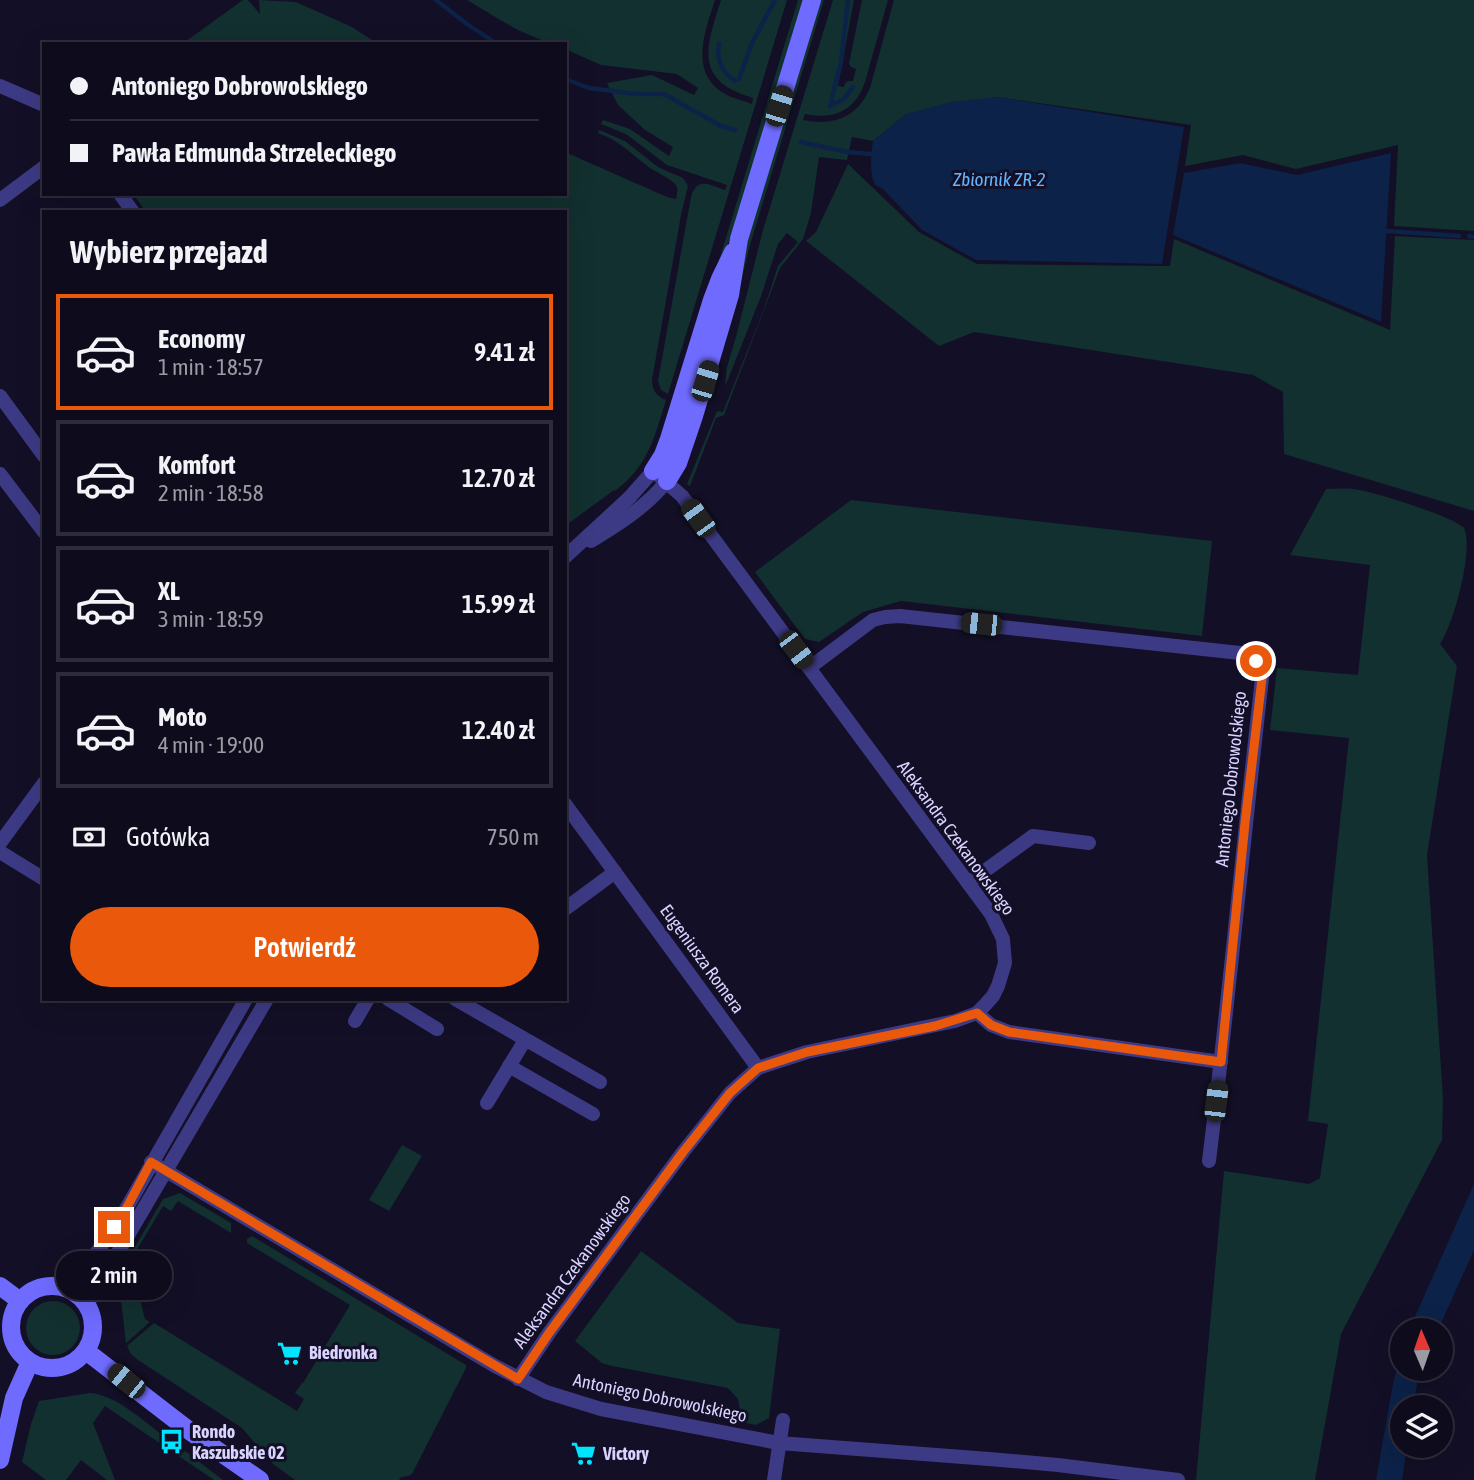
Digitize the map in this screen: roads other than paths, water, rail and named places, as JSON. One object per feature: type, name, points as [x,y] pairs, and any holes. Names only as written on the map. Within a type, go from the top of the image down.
[{"type":"main road","points":[[660,476],[663,455],[712,300],[739,239],[812,0]]},
{"type":"main road","points":[[0,1286],[20,1301]]},
{"type":"main road","points":[[54,1286],[67,1289],[78,1295],[87,1305],[92,1316],[91,1340],[86,1351],[66,1366],[41,1367],[30,1362],[13,1340],[11,1327],[14,1313],[20,1301],[30,1293],[54,1286]]},
{"type":"main road","points":[[86,1351],[191,1432],[260,1480]]},
{"type":"main road","points":[[0,1460],[14,1398],[30,1362]]},
{"type":"street","points":[[0,86],[42,104]]},
{"type":"street","points":[[0,200],[42,168]]},
{"type":"street","points":[[0,396],[42,453]]},
{"type":"street","points":[[0,474],[42,529]]},
{"type":"street","points":[[567,556],[630,497],[660,476]]},
{"type":"street","name":"Aleksandra Czekanowskiego","points":[[518,1379],[683,1152],[730,1093],[758,1068],[807,1052],[935,1026],[977,1013],[993,996],[1005,963],[1003,939],[998,926],[968,883],[682,496],[660,476]]},
{"type":"street","name":"Antoniego Dobrowolskiego","points":[[809,668],[873,621],[900,615],[1249,654],[1263,670],[1209,1161]]},
{"type":"street","points":[[0,843],[42,786]]},
{"type":"street","name":"Eugeniusza Romera","points":[[567,807],[758,1068]]},
{"type":"street","points":[[968,883],[1032,836],[1089,843]]},
{"type":"street","points":[[0,852],[42,878]]},
{"type":"street","points":[[567,908],[615,872]]},
{"type":"street","points":[[67,1289],[89,1264],[126,1209],[243,1001]]},
{"type":"street","points":[[355,1021],[367,1001]]},
{"type":"street","points":[[391,1001],[437,1029]]},
{"type":"street","points":[[457,1001],[600,1082]]},
{"type":"street","points":[[87,1305],[263,1005]]},
{"type":"street","points":[[977,1013],[991,1025],[1009,1032],[1221,1062]]},
{"type":"street","points":[[487,1102],[525,1040]]},
{"type":"street","points":[[509,1066],[593,1114]]},
{"type":"street","name":"Antoniego Dobrowolskiego","points":[[151,1162],[518,1379],[546,1392],[601,1409],[779,1443],[1058,1465],[1178,1480]]},
{"type":"street","points":[[774,1480],[783,1420]]},
{"type":"water","name":"Zbiornik ZR-2","points":[[998,97],[1184,127],[1162,264],[976,260],[922,230],[882,188],[875,185],[871,169],[873,141],[906,114],[950,102]]},
{"type":"water","points":[[1391,153],[1381,322],[1173,235],[1184,173],[1240,163],[1297,175]]},
{"type":"water","points":[[1474,1184],[1474,1250],[1443,1318],[1414,1318]]},
{"type":"water","points":[[1394,1381],[1418,1381],[1415,1395],[1391,1395]]},
{"type":"water","points":[[1390,1400],[1390,1458],[1405,1458],[1402,1480],[1376,1480]]},
{"type":"waterway","points":[[436,0],[494,42]]},
{"type":"waterway","points":[[739,79],[752,43],[775,0]]},
{"type":"waterway","points":[[831,102],[841,62],[848,0]]},
{"type":"waterway","points":[[719,44],[721,65],[735,81]]},
{"type":"waterway","points":[[567,80],[589,88],[636,94],[664,94],[721,126],[735,130]]},
{"type":"waterway","points":[[830,106],[844,99],[853,87]]},
{"type":"waterway","points":[[801,142],[871,154]]},
{"type":"waterway","points":[[1387,231],[1459,236]]},
{"type":"waterway","points":[[1469,236],[1474,237]]},
{"type":"place","name":"Biedronka","points":[[289,1353]]},
{"type":"place","name":"Rondo Kaszubskie 02","points":[[172,1442]]},
{"type":"place","name":"Victory","points":[[583,1454]]}]
